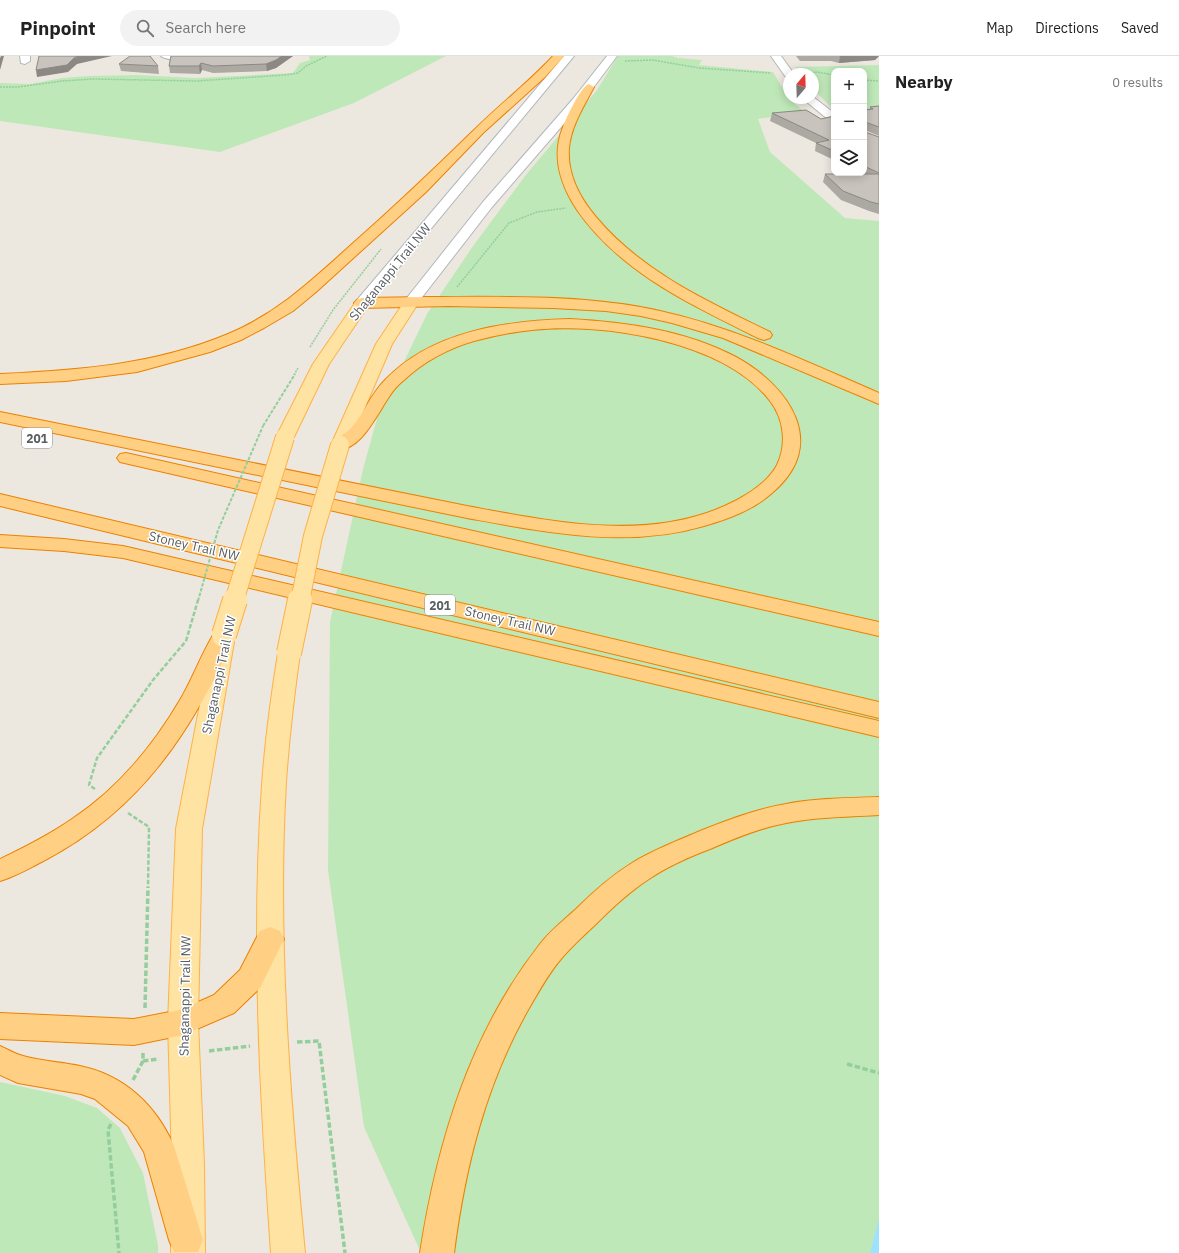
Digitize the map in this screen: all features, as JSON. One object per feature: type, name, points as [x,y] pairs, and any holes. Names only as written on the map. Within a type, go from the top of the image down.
[{"type":"highway","points":[[0,379],[66,376],[137,366],[204,349],[236,337],[259,325],[288,308],[312,289],[421,189],[479,131],[541,75],[559,56]]},
{"type":"highway","points":[[589,87],[566,133],[563,148],[564,168],[568,183],[578,203],[594,225],[617,248],[665,284],[696,302],[879,390]]},
{"type":"highway","points":[[362,303],[411,302],[573,304],[630,309],[675,318],[716,331],[879,400]]},
{"type":"highway","points":[[0,417],[481,515],[530,524],[603,531],[641,531],[678,526],[716,516],[748,502],[770,486],[782,472],[789,458],[792,447],[792,432],[786,414],[775,396],[762,382],[722,356],[676,339],[639,330],[611,326],[560,324],[528,326],[487,333],[468,338],[429,355],[389,385],[357,432],[340,445]]},
{"type":"highway","name":"201","points":[[0,430],[879,629]]},
{"type":"highway","name":"Stoney Trail NW","points":[[0,500],[879,710]]},
{"type":"highway","points":[[0,542],[64,545],[123,552],[879,729]]},
{"type":"highway","points":[[0,871],[30,856],[73,831],[111,802],[137,775],[182,718],[210,667],[224,636]]},
{"type":"highway","points":[[437,1253],[442,1209],[457,1145],[474,1092],[494,1042],[551,950],[599,903],[640,872],[684,849],[742,825],[788,813],[833,807],[879,806]]},
{"type":"highway","points":[[0,1026],[134,1032],[183,1022],[224,1004],[250,979],[270,939]]},
{"type":"highway","points":[[0,1060],[18,1069],[81,1080],[105,1088],[139,1116],[158,1146],[187,1246]]},
{"type":"main road","points":[[166,56],[208,58]]},
{"type":"main road","name":"Shaganappi Trail NW","points":[[187,1246],[188,1164],[183,1022],[189,829],[224,636],[285,437],[321,364],[362,303],[570,56]]},
{"type":"main road","points":[[288,1253],[275,1080],[270,939],[273,802],[289,653],[313,536],[340,445],[384,344],[411,302],[493,198],[589,87],[612,56]]},
{"type":"main road","points":[[776,56],[785,68]]},
{"type":"main road","points":[[815,104],[831,117]]},
{"type":"path","points":[[0,86],[18,87],[87,79],[196,81],[285,75],[298,73],[306,66],[327,56]]},
{"type":"path","points":[[819,72],[831,74]]},
{"type":"path","points":[[867,80],[879,81]]},
{"type":"path","points":[[144,1030],[148,827],[88,785],[97,758],[152,680],[186,641],[218,530],[263,426]]},
{"type":"path","points":[[119,1253],[108,1130],[143,1062]]},
{"type":"path","points":[[847,1064],[879,1072]]},
{"type":"green space","points":[[309,56],[446,56],[354,103],[220,152],[0,121],[0,83],[30,84],[62,78],[88,76],[137,75],[195,78],[293,73],[300,63],[310,60]]},
{"type":"green space","points":[[618,56],[672,56],[702,60],[699,65],[773,72],[783,89],[783,104],[795,104],[805,112],[758,119],[770,152],[845,218],[879,221],[879,1253],[421,1253],[364,1127],[328,870],[330,622],[363,469],[378,415],[427,314],[473,246],[525,176],[597,90]]},
{"type":"green space","points":[[879,65],[879,107],[867,109],[867,68],[831,68],[831,107],[819,95],[819,68],[795,67]]},
{"type":"green space","points":[[0,1082],[65,1096],[97,1108],[120,1128],[143,1173],[158,1245],[158,1253],[0,1253]]},
{"type":"water","points":[[879,1219],[879,1253],[870,1253]]},
{"type":"building","points":[[39,56],[80,56],[75,57],[67,65],[36,70]]},
{"type":"building","points":[[130,56],[150,56],[158,66],[119,64]]},
{"type":"building","points":[[171,56],[282,56],[266,64],[213,66],[201,63],[199,66],[169,66]]},
{"type":"building","points":[[879,106],[879,127],[867,123],[867,110],[873,109],[870,107]]},
{"type":"building","points":[[806,110],[821,119],[831,117],[831,150],[816,143],[829,140],[772,113]]},
{"type":"building","points":[[867,133],[879,137],[879,173],[867,167]]},
{"type":"building","points":[[825,174],[831,174],[831,176],[867,176],[867,174],[879,174],[879,204],[843,191]]}]
